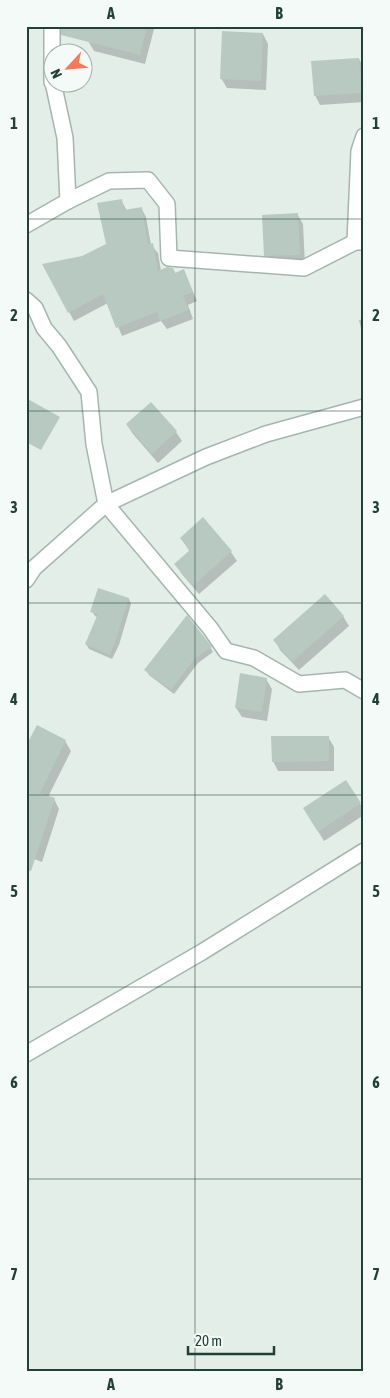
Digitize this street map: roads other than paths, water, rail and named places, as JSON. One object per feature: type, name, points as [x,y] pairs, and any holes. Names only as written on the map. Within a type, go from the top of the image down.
[{"type":"street","points":[[52,26],[52,42]]},
{"type":"street","points":[[55,92],[65,138],[68,201]]},
{"type":"street","points":[[26,225],[68,201],[109,181],[148,180],[167,204],[169,258],[304,268],[360,242],[359,150],[364,136]]},
{"type":"street","points":[[26,300],[35,308],[44,328],[59,346],[89,392],[94,444],[106,504],[210,628],[226,651],[254,658],[299,684],[345,680],[364,691]]},
{"type":"street","points":[[26,580],[34,568],[106,504],[206,457],[266,434],[364,406]]},
{"type":"street","points":[[26,1054],[202,952],[364,851]]}]
